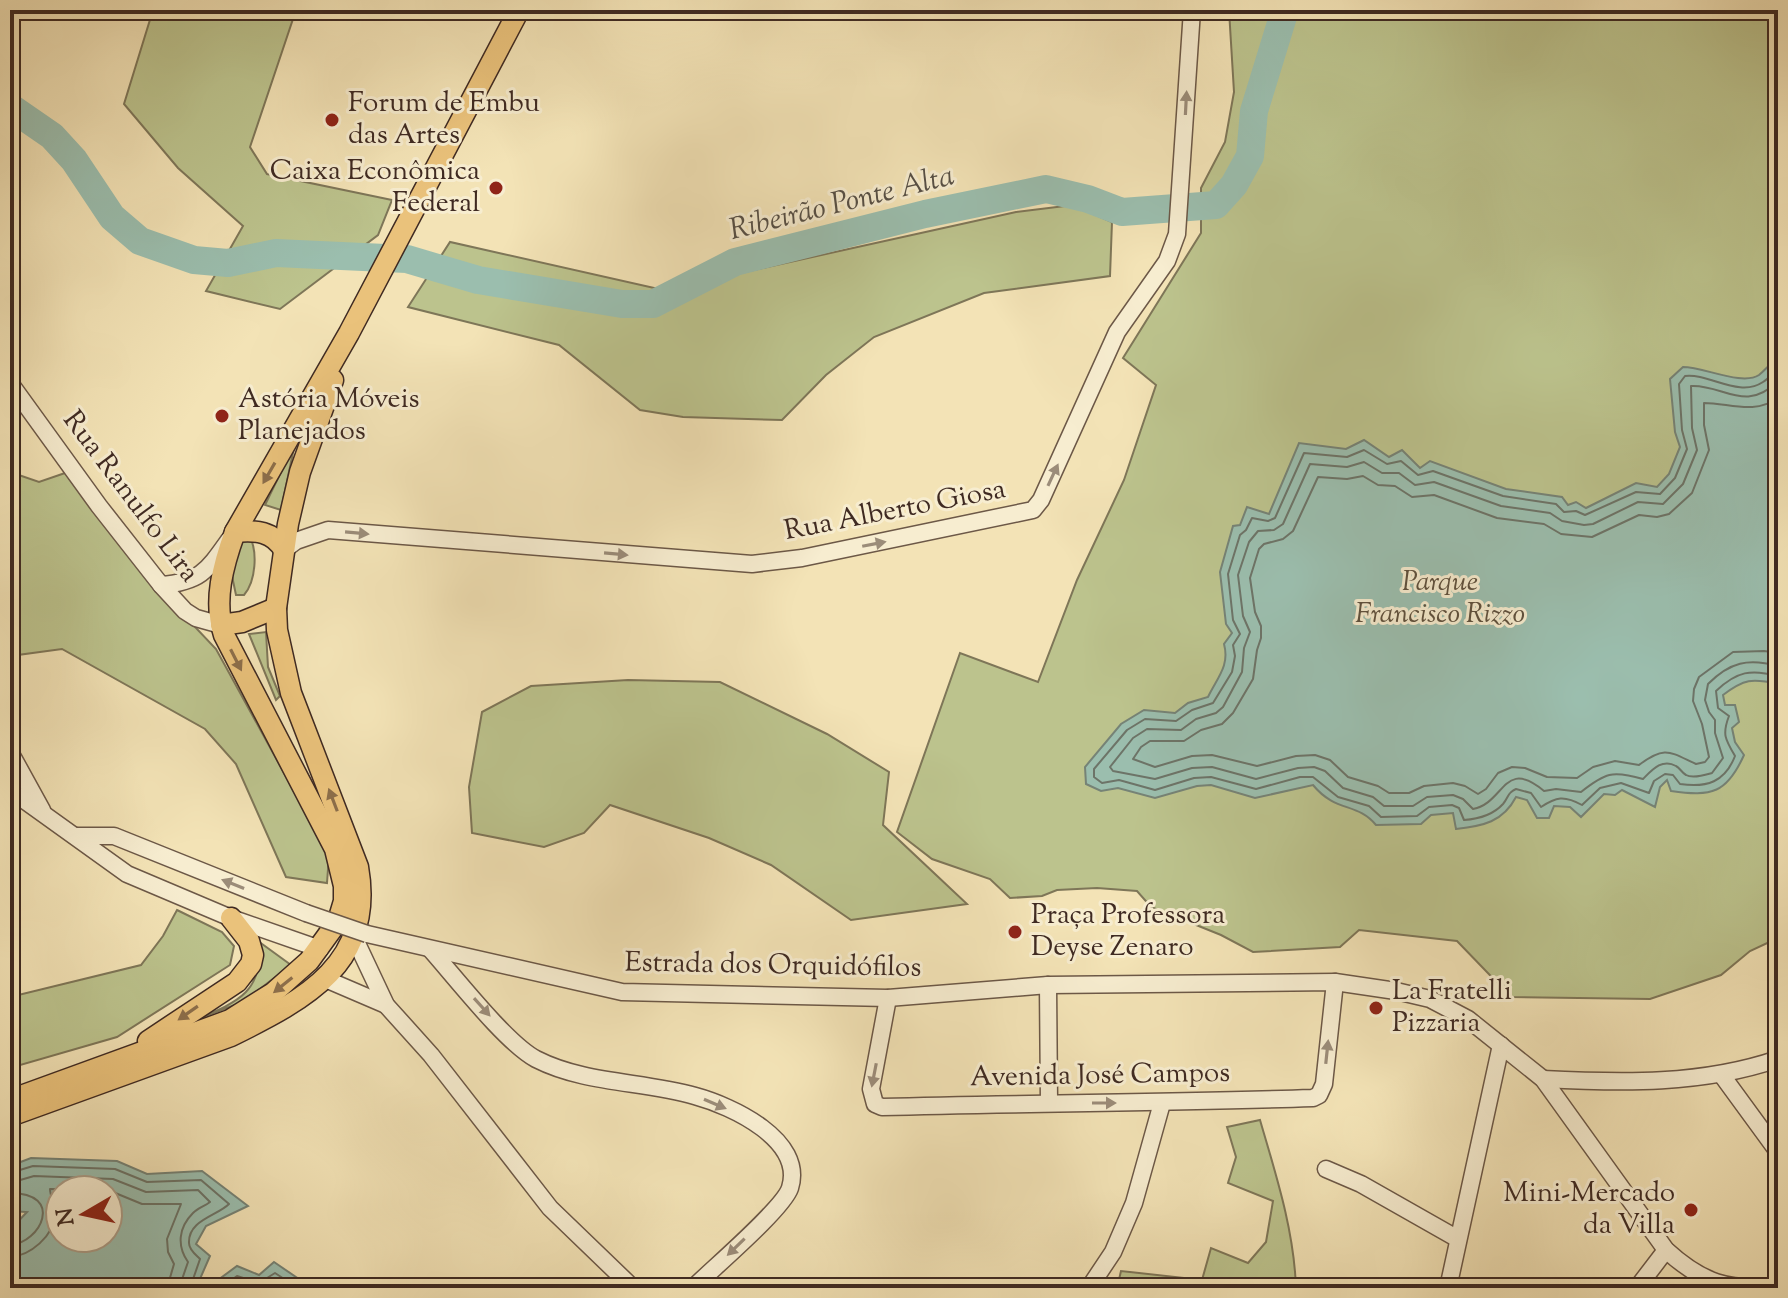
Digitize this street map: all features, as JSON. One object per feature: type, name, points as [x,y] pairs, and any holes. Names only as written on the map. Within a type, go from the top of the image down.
[{"type":"main road","points":[[10,1100],[230,1020],[289,980],[320,949],[338,921],[344,901],[344,886],[335,849],[233,654],[221,625],[219,597],[223,565],[235,532],[349,333],[519,10]]},
{"type":"main road","points":[[10,1116],[231,1036],[283,1009],[323,978],[361,936],[358,867],[291,693],[280,649],[276,608],[300,472],[349,333]]},
{"type":"main road","points":[[235,532],[258,531],[278,540],[284,550]]},
{"type":"main road","points":[[221,625],[242,622],[276,608]]},
{"type":"main road","points":[[125,1057],[246,973],[253,955],[249,941],[231,918]]},
{"type":"street","name":"Rua Alberto Giosa","points":[[284,550],[296,541],[328,530],[752,564],[802,558],[1033,510],[1041,500],[1117,332],[1167,261],[1179,219],[1192,10]]},
{"type":"street","name":"Rua Ranulfo Lira","points":[[10,383],[161,585],[185,611],[196,618],[221,625]]},
{"type":"street","points":[[161,585],[186,583],[202,574],[235,532]]},
{"type":"street","points":[[11,754],[44,814]]},
{"type":"street","points":[[10,790],[127,874],[231,918],[320,949]]},
{"type":"street","points":[[75,836],[114,836],[127,874]]},
{"type":"street","name":"Estrada dos Orquidófilos","points":[[114,836],[361,936],[622,992],[888,998],[1048,985],[1335,982],[1430,999],[1468,1019],[1543,1079],[1666,1250],[1689,1271],[1741,1287],[1778,1286]]},
{"type":"street","points":[[361,936],[386,1005],[431,1055],[550,1208],[633,1288]]},
{"type":"street","points":[[430,949],[516,1044],[534,1058],[572,1072],[696,1096],[734,1112],[776,1137],[787,1152],[791,1170],[790,1188],[779,1205],[693,1288]]},
{"type":"street","points":[[323,978],[386,1005]]},
{"type":"street","name":"Avenida José Campos","points":[[888,998],[871,1089],[875,1104],[882,1107],[1049,1102],[1162,1103],[1319,1095],[1324,1084],[1335,982]]},
{"type":"street","points":[[1048,985],[1049,1102]]},
{"type":"street","points":[[1448,1288],[1501,1045]]},
{"type":"street","points":[[1543,1079],[1631,1083],[1748,1070],[1778,1059]]},
{"type":"street","points":[[1721,1074],[1778,1152]]},
{"type":"street","points":[[1089,1288],[1113,1252],[1134,1203],[1162,1103]]},
{"type":"street","points":[[1326,1169],[1361,1184],[1458,1239]]},
{"type":"street","points":[[1637,1288],[1666,1250]]},
{"type":"green space","points":[[153,10],[296,10],[250,147],[267,174],[392,200],[378,235],[280,309],[206,291],[243,226],[178,168],[124,104]]},
{"type":"green space","name":"Parque Francisco Rizzo","points":[[1229,10],[1778,10],[1778,938],[1750,951],[1721,975],[1650,999],[1511,997],[1457,941],[1359,930],[1340,947],[1253,952],[1221,935],[1151,907],[1137,891],[1097,888],[1057,890],[1042,896],[1010,898],[990,879],[932,859],[897,832],[960,653],[1038,682],[1077,580],[1124,480],[1156,385],[1123,358],[1201,233],[1201,188],[1225,142],[1234,92]]},
{"type":"green space","points":[[1073,205],[1112,222],[1110,276],[984,293],[874,337],[826,375],[782,420],[683,417],[640,410],[559,345],[408,307],[450,242],[663,290],[1016,212]]},
{"type":"green space","points":[[295,443],[281,510],[265,505]]},
{"type":"green space","points":[[10,472],[39,482],[68,472],[143,572],[216,649],[329,855],[327,883],[286,877],[236,764],[205,729],[62,649],[10,656]]},
{"type":"green space","points":[[249,535],[255,557],[253,574],[244,595],[236,595],[232,576],[237,545]]},
{"type":"green space","points":[[266,632],[268,667],[280,696],[276,700],[249,634]]},
{"type":"green space","points":[[628,680],[720,682],[827,734],[889,772],[883,825],[967,904],[851,920],[771,865],[709,838],[610,805],[584,833],[544,847],[472,833],[469,787],[482,712],[531,686]]},
{"type":"green space","points":[[177,910],[222,932],[234,946],[230,965],[117,1037],[10,1068],[10,997],[141,965],[163,936]]},
{"type":"green space","points":[[258,941],[291,965],[243,1002],[197,1019],[225,1007],[246,992],[257,972]]},
{"type":"green space","points":[[1260,1120],[1288,1224],[1296,1288],[1117,1288],[1121,1271],[1202,1280],[1211,1248],[1248,1263],[1266,1242],[1273,1201],[1228,1183],[1236,1157],[1227,1127]]},
{"type":"water","points":[[1778,361],[1778,684],[1749,681],[1723,695],[1725,705],[1735,705],[1739,722],[1732,728],[1735,742],[1744,755],[1731,778],[1716,790],[1697,793],[1671,791],[1667,780],[1660,787],[1655,807],[1622,790],[1615,795],[1604,794],[1581,817],[1570,807],[1554,806],[1549,818],[1537,818],[1527,800],[1516,797],[1505,812],[1491,821],[1456,829],[1453,813],[1431,815],[1421,824],[1376,825],[1361,813],[1330,800],[1313,785],[1255,798],[1211,785],[1197,786],[1155,798],[1118,788],[1101,791],[1086,784],[1085,767],[1121,724],[1144,710],[1175,713],[1188,703],[1208,697],[1222,672],[1224,644],[1232,633],[1226,624],[1220,572],[1233,526],[1240,525],[1247,507],[1269,514],[1299,443],[1346,449],[1364,440],[1389,457],[1402,450],[1420,468],[1430,461],[1506,489],[1562,497],[1568,505],[1576,502],[1586,508],[1636,483],[1657,487],[1669,474],[1680,447],[1675,432],[1670,379],[1683,367],[1752,378]]},
{"type":"water","points":[[31,1158],[117,1161],[147,1174],[202,1171],[248,1206],[206,1226],[196,1244],[210,1256],[196,1288],[10,1288],[10,1230],[27,1212],[10,1211],[10,1166]]},
{"type":"water","points":[[274,1262],[312,1288],[207,1288],[237,1266],[259,1275]]},
{"type":"waterway","name":"Ribeirão Ponte Alta","points":[[10,107],[52,136],[74,160],[112,217],[140,241],[194,260],[228,263],[276,253],[407,259],[478,280],[622,304],[653,304],[735,262],[925,214],[1046,189],[1088,199],[1122,212],[1216,205],[1234,185],[1250,156],[1254,111],[1285,10]]},
{"type":"place","name":"Forum de Embu das Artes","points":[[332,120]]},
{"type":"place","name":"Caixa Econômica Federal","points":[[496,188]]},
{"type":"place","name":"Astória Móveis Planejados","points":[[222,416]]},
{"type":"place","name":"Praça Professora Deyse Zenaro","points":[[1015,932]]},
{"type":"place","name":"La Fratelli Pizzaria","points":[[1376,1008]]},
{"type":"place","name":"Mini-Mercado da Villa","points":[[1691,1210]]}]
